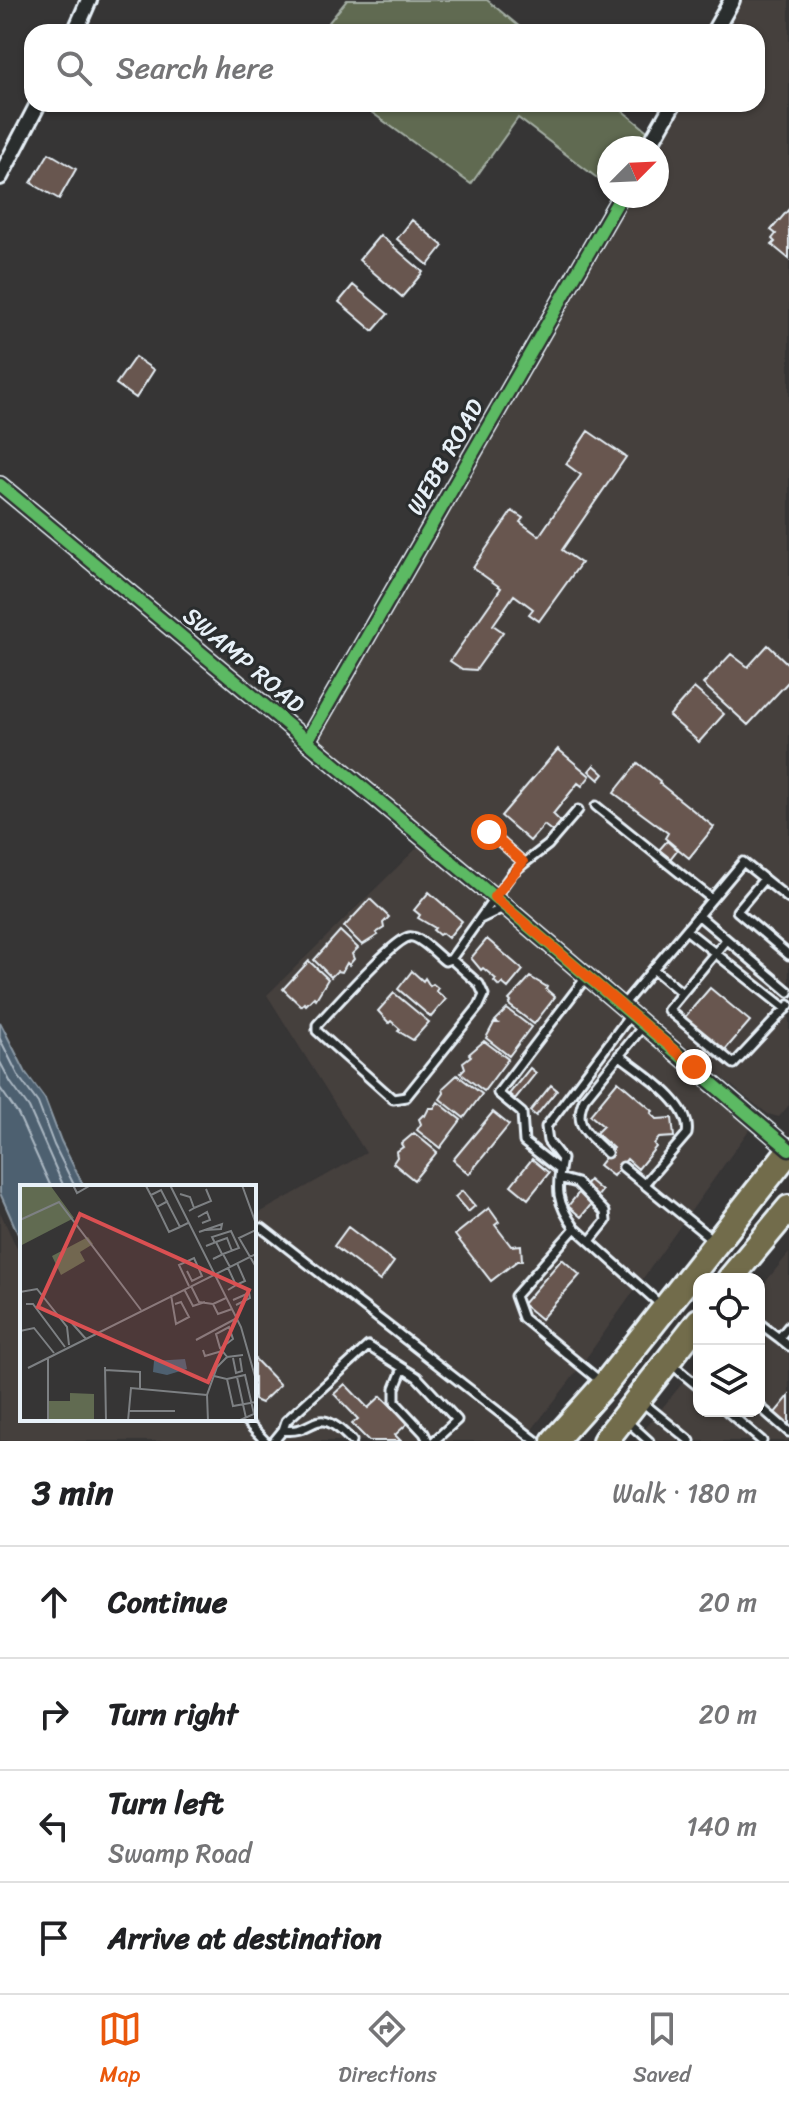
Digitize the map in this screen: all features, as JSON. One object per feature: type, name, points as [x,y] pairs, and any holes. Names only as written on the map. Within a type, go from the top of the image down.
[{"type":"highway","points":[[554,1441],[605,1384],[789,1150]]},
{"type":"highway","points":[[761,1232],[782,1193],[780,1179],[771,1173]]},
{"type":"highway","points":[[734,1273],[789,1190]]},
{"type":"highway","points":[[761,1232],[789,1208]]},
{"type":"highway","points":[[605,1441],[668,1361],[693,1335]]},
{"type":"street","points":[[78,24],[89,0]]},
{"type":"street","points":[[718,24],[731,1]]},
{"type":"street","points":[[0,177],[34,112]]},
{"type":"street","points":[[655,136],[668,112]]},
{"type":"street","name":"WEBB ROAD","points":[[307,741],[614,208]]},
{"type":"street","name":"SWAMP ROAD","points":[[0,485],[500,902],[789,1150]]},
{"type":"lane","points":[[596,806],[712,899]]},
{"type":"lane","points":[[451,959],[479,984],[484,995],[479,1006],[406,1097],[393,1099],[317,1031],[317,1025],[407,937],[415,937],[445,961],[451,959],[478,920],[500,902],[523,862],[548,845],[578,810]]},
{"type":"lane","points":[[489,832],[523,862]]},
{"type":"lane","points":[[664,1309],[575,1228],[560,1209],[562,1159],[548,1141],[546,1127],[653,969],[743,862],[789,899]]},
{"type":"lane","points":[[764,879],[737,911],[789,955]]},
{"type":"lane","points":[[478,920],[500,902]]},
{"type":"lane","points":[[698,915],[789,992]]},
{"type":"lane","points":[[686,930],[716,952],[787,1007],[734,1064],[668,1010],[682,993],[716,952],[726,940]]},
{"type":"lane","points":[[653,969],[682,993]]},
{"type":"lane","points":[[587,976],[498,1093],[522,1113],[524,1142],[559,1174],[577,1183],[605,1212],[606,1221],[590,1241]]},
{"type":"lane","points":[[607,1153],[580,1124],[578,1112],[584,1099],[644,1025]]},
{"type":"lane","points":[[619,1055],[671,1097],[688,1125],[687,1134],[645,1183]]},
{"type":"lane","points":[[623,1167],[716,1243]]},
{"type":"lane","points":[[262,1228],[536,1441]]},
{"type":"lane","points":[[575,1228],[515,1296],[523,1318],[605,1384]]},
{"type":"lane","points":[[779,1338],[789,1326]]},
{"type":"lane","points":[[765,1328],[789,1346]]},
{"type":"lane","points":[[274,1441],[286,1421],[368,1346],[417,1377],[457,1420],[434,1441]]},
{"type":"lane","points":[[668,1361],[693,1382]]},
{"type":"lane","points":[[403,1368],[395,1388],[395,1402],[428,1441]]},
{"type":"lane","points":[[632,1409],[649,1441]]},
{"type":"lane","points":[[632,1409],[690,1441]]},
{"type":"lane","points":[[765,1411],[789,1432]]},
{"type":"lane","points":[[734,1417],[762,1441]]},
{"type":"lane","points":[[246,1421],[265,1441]]},
{"type":"lane","points":[[283,1430],[291,1431],[327,1421],[338,1426],[352,1441]]},
{"type":"shaded area","points":[[741,0],[789,0],[789,1105],[779,1117],[768,1114],[748,1099],[315,740],[621,208],[669,208],[669,136],[663,136],[676,112],[765,112],[765,24],[728,24]]},
{"type":"shaded area","points":[[423,842],[751,1127],[569,1382],[523,1441],[0,1441],[0,1212],[20,1255],[20,1421],[256,1421],[256,1215],[366,1153],[267,995]]},
{"type":"shaded area","points":[[789,1253],[789,1441],[635,1441],[693,1370],[693,1417],[765,1417],[765,1283]]},
{"type":"green space","points":[[347,0],[487,0],[516,24],[328,24]]},
{"type":"green space","points":[[371,112],[624,112],[651,134],[597,136],[597,178],[518,118],[471,184]]},
{"type":"water","points":[[0,1022],[26,1073],[45,1099],[83,1185],[20,1185],[20,1238],[0,1193]]},
{"type":"building","points":[[49,153],[76,169],[59,199],[31,183]]},
{"type":"building","points":[[789,209],[789,259],[772,245],[776,234],[771,230]]},
{"type":"building","points":[[412,220],[443,246],[428,265],[397,239]]},
{"type":"building","points":[[380,235],[423,272],[402,297],[359,260]]},
{"type":"building","points":[[353,285],[388,314],[373,331],[339,302]]},
{"type":"building","points":[[135,357],[154,370],[136,398],[116,384]]},
{"type":"building","points":[[588,431],[626,457],[562,550],[581,563],[539,621],[529,614],[533,609],[514,595],[493,625],[503,632],[476,670],[462,669],[450,661],[501,588],[473,568],[512,511],[523,518],[520,522],[539,536],[581,475],[566,464]]},
{"type":"building","points":[[768,645],[789,665],[789,681],[748,725],[703,684],[731,654],[748,667]]},
{"type":"building","points":[[694,688],[724,714],[699,742],[669,716]]},
{"type":"building","points":[[558,749],[590,776],[582,786],[578,783],[553,814],[561,822],[553,832],[544,825],[530,841],[501,816]]},
{"type":"building","points":[[638,763],[714,827],[689,858],[665,838],[668,833],[614,793]]},
{"type":"building","points":[[594,765],[604,774],[599,780],[589,771]]},
{"type":"building","points":[[667,841],[677,850],[670,859],[659,850]]},
{"type":"building","points":[[429,892],[462,921],[448,938],[442,933],[439,935],[433,930],[435,928],[418,918],[420,915],[414,910]]},
{"type":"building","points":[[370,899],[389,917],[383,923],[384,928],[376,933],[378,935],[362,945],[344,927]]},
{"type":"building","points":[[340,931],[358,948],[352,954],[354,959],[349,965],[347,963],[342,972],[337,971],[331,977],[314,960]]},
{"type":"building","points":[[487,939],[523,970],[508,988],[502,983],[499,986],[494,981],[496,979],[483,968],[481,970],[471,958]]},
{"type":"building","points":[[309,961],[328,979],[316,999],[314,997],[301,1006],[283,989]]},
{"type":"building","points":[[412,971],[423,981],[425,978],[430,986],[433,984],[438,988],[436,991],[446,999],[431,1017],[398,989]]},
{"type":"building","points":[[530,977],[547,987],[555,997],[534,1024],[509,1005],[509,1000]]},
{"type":"building","points":[[710,988],[750,1021],[724,1051],[684,1018]]},
{"type":"building","points":[[394,993],[429,1022],[413,1040],[398,1031],[400,1029],[378,1011]]},
{"type":"building","points":[[507,1009],[531,1027],[509,1056],[486,1038],[494,1023],[498,1023],[495,1021]]},
{"type":"building","points":[[484,1041],[508,1059],[484,1091],[460,1073],[465,1068],[463,1062],[471,1056],[469,1054]]},
{"type":"building","points":[[530,1068],[536,1073],[515,1099],[509,1094]]},
{"type":"building","points":[[457,1075],[482,1094],[464,1118],[440,1099],[443,1088]]},
{"type":"building","points":[[618,1081],[653,1111],[651,1113],[657,1119],[672,1118],[674,1137],[659,1138],[654,1144],[656,1147],[638,1169],[627,1159],[613,1176],[599,1165],[613,1148],[596,1133],[603,1126],[590,1115]]},
{"type":"building","points":[[551,1085],[557,1090],[536,1116],[530,1111]]},
{"type":"building","points":[[438,1102],[461,1120],[440,1148],[417,1130],[421,1124],[419,1119]]},
{"type":"building","points":[[493,1112],[509,1125],[469,1174],[453,1160]]},
{"type":"building","points":[[414,1133],[437,1152],[414,1180],[393,1163],[396,1152],[403,1147],[401,1144]]},
{"type":"building","points":[[532,1159],[549,1173],[528,1199],[511,1185]]},
{"type":"building","points":[[589,1180],[602,1191],[581,1217],[568,1206]]},
{"type":"building","points":[[462,1191],[475,1206],[468,1212],[455,1197]]},
{"type":"building","points":[[489,1208],[499,1222],[495,1225],[511,1246],[521,1245],[522,1261],[517,1261],[491,1281],[455,1235]]},
{"type":"building","points":[[348,1227],[394,1262],[380,1281],[334,1246]]},
{"type":"building","points":[[562,1259],[580,1275],[541,1319],[523,1304]]},
{"type":"building","points":[[256,1360],[280,1385],[261,1403],[256,1401]]},
{"type":"building","points":[[345,1384],[368,1408],[381,1396],[396,1411],[399,1408],[405,1414],[402,1417],[408,1423],[395,1435],[401,1441],[369,1441],[352,1424],[358,1419],[334,1394]]},
{"type":"building","points":[[789,1396],[789,1426],[774,1414]]},
{"type":"cycle path","points":[[307,741],[614,208]]},
{"type":"cycle path","points":[[0,485],[494,897],[789,1149]]},
{"type":"route","points":[[489,832],[523,862],[494,897],[694,1067]]}]
